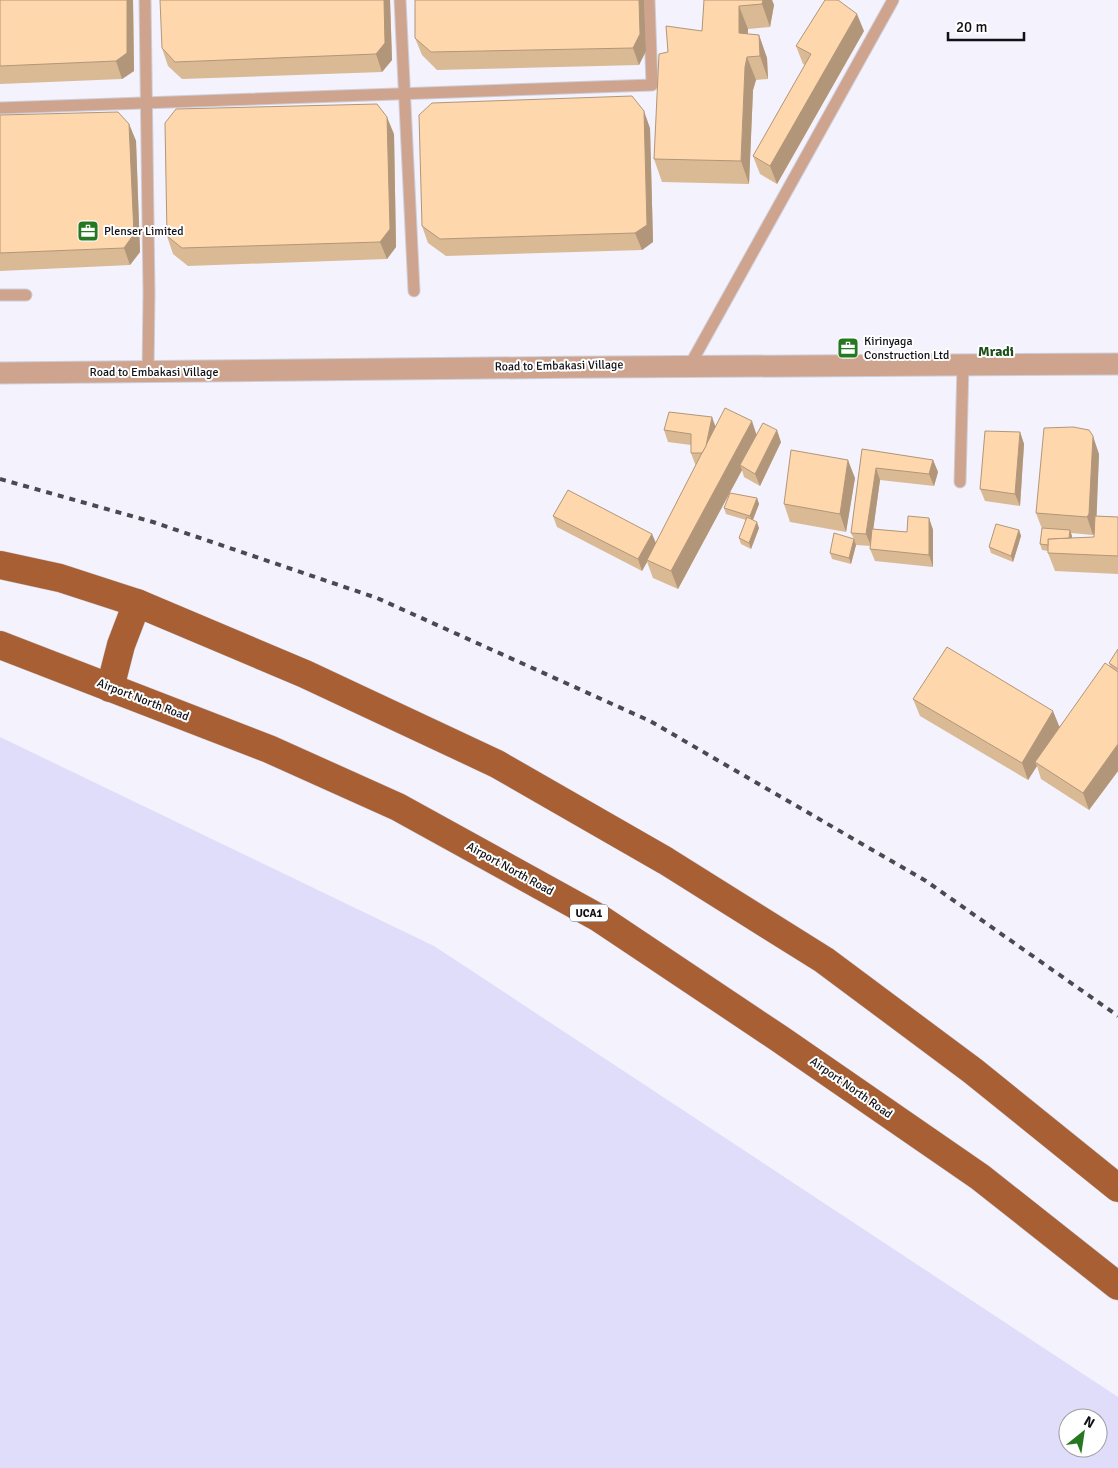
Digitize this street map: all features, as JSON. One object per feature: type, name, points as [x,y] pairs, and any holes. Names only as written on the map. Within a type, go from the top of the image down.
[{"type":"main road","points":[[0,565],[60,578],[137,602],[305,674],[497,764],[666,861],[824,960],[973,1071],[1118,1188]]},
{"type":"main road","points":[[110,688],[121,645],[137,602]]},
{"type":"main road","name":"Airport North Road","points":[[0,645],[268,749],[398,807],[599,918],[780,1038],[980,1177],[1118,1286]]},
{"type":"street","name":"Road to Embakasi Village","points":[[0,373],[690,365],[1118,364]]},
{"type":"lane","points":[[145,0],[148,372]]},
{"type":"lane","points":[[400,0],[414,291]]},
{"type":"lane","points":[[0,108],[652,85],[649,0]]},
{"type":"lane","points":[[690,365],[893,0]]},
{"type":"lane","points":[[0,295],[26,295]]},
{"type":"lane","points":[[960,482],[963,364]]},
{"type":"shaded area","points":[[0,737],[434,946],[1118,1397],[1118,1468],[0,1468]]},
{"type":"building","points":[[0,0],[127,0],[127,53],[116,61],[0,66]]},
{"type":"building","points":[[160,0],[384,0],[385,43],[376,54],[175,62],[162,48]]},
{"type":"building","points":[[415,0],[639,0],[640,34],[633,48],[431,52],[415,38]]},
{"type":"building","points":[[704,0],[763,0],[762,4],[739,6],[739,33],[759,35],[760,56],[747,57],[745,67],[741,161],[654,159],[659,54],[668,52],[666,26],[702,31]]},
{"type":"building","points":[[825,0],[838,0],[857,14],[770,166],[753,156],[811,54],[796,46]]},
{"type":"building","points":[[632,96],[644,111],[647,225],[635,233],[440,239],[422,226],[419,115],[432,103]]},
{"type":"building","points":[[377,104],[387,117],[390,229],[380,242],[182,248],[167,236],[165,123],[176,109]]},
{"type":"building","points":[[118,112],[129,124],[134,234],[124,248],[0,253],[0,115]]},
{"type":"building","points":[[725,408],[752,421],[671,571],[647,560]]},
{"type":"building","points":[[669,412],[712,417],[706,446],[702,453],[691,453],[691,434],[664,430]]},
{"type":"building","points":[[763,423],[777,430],[755,474],[740,465]]},
{"type":"building","points":[[1073,427],[1089,430],[1093,436],[1089,514],[1087,517],[1036,513],[1044,428]]},
{"type":"building","points":[[985,431],[1020,432],[1015,494],[980,489]]},
{"type":"building","points":[[862,449],[933,460],[929,474],[876,468],[866,534],[851,533]]},
{"type":"building","points":[[791,450],[848,460],[840,514],[784,504]]},
{"type":"building","points":[[568,490],[652,534],[638,559],[553,516]]},
{"type":"building","points":[[730,493],[757,498],[750,516],[724,508]]},
{"type":"building","points":[[908,516],[929,518],[929,555],[870,549],[872,529],[907,532]]},
{"type":"building","points":[[1095,516],[1118,517],[1118,556],[1048,553],[1048,539],[1094,537]]},
{"type":"building","points":[[747,517],[757,522],[749,543],[739,538]]},
{"type":"building","points":[[996,524],[1019,530],[1011,556],[989,547]]},
{"type":"building","points":[[1042,528],[1070,530],[1069,538],[1048,539],[1048,545],[1040,544]]},
{"type":"building","points":[[834,533],[854,539],[849,558],[830,553]]},
{"type":"building","points":[[947,647],[1053,711],[1022,763],[913,699]]},
{"type":"building","points":[[1118,649],[1118,669],[1109,663]]},
{"type":"building","points":[[1105,663],[1118,672],[1118,744],[1083,793],[1035,762]]},
{"type":"railway","points":[[0,479],[153,522],[377,598],[650,721],[926,881],[1118,1016]]},
{"type":"place","name":"Plenser Limited","points":[[88,231]]},
{"type":"place","name":"Kirinyaga Construction Ltd","points":[[848,348]]},
{"type":"district","name":"Mradi","points":[[996,351]]}]
